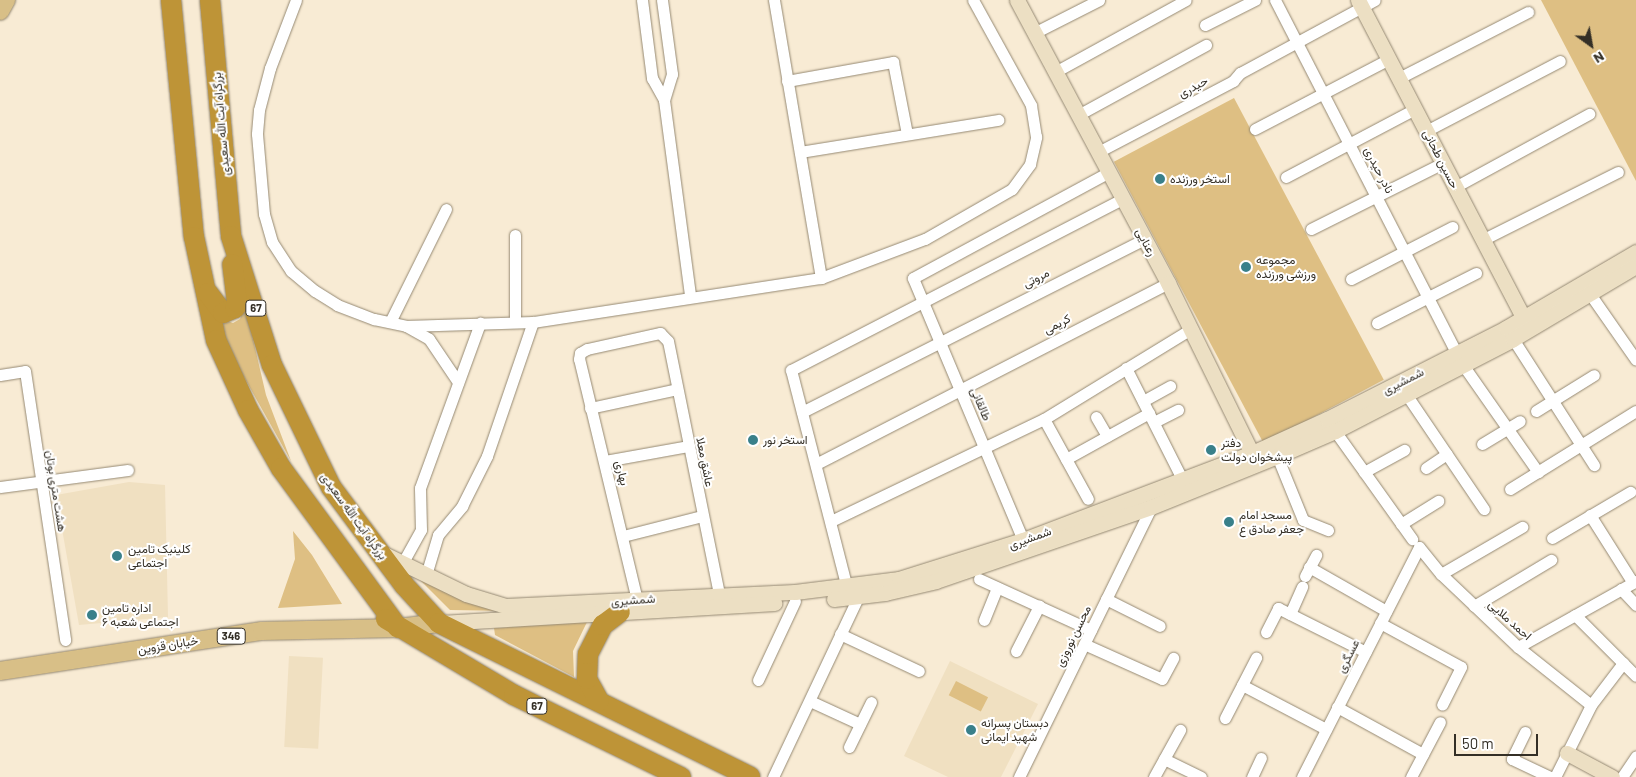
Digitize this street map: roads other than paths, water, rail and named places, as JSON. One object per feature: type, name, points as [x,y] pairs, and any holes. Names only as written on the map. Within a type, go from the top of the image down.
[{"type":"highway","name":"67","points":[[171,0],[194,237],[216,340],[248,410],[281,468],[398,628],[514,694],[680,777]]},
{"type":"highway","name":"بزرگراه آیت الله سعیدی","points":[[210,0],[231,236],[272,365],[309,446],[331,487],[379,551],[439,623],[599,700],[750,777]]},
{"type":"highway","points":[[205,287],[223,313],[235,308],[237,302],[231,236]]},
{"type":"highway","points":[[599,700],[587,679],[588,654],[603,625],[620,612]]},
{"type":"main road","points":[[0,10],[6,0]]},
{"type":"main road","name":"رعنایی","points":[[1017,0],[1168,283],[1254,459]]},
{"type":"main road","name":"حسین طحانی","points":[[1365,2],[1389,59],[1526,323]]},
{"type":"main road","name":"شمشیری","points":[[1587,289],[1636,252]]},
{"type":"main road","name":"شمشیری","points":[[379,551],[466,594],[506,606],[636,600],[720,600],[795,597],[853,592],[1025,545],[1149,501],[1254,459],[1331,425],[1509,334],[1587,289],[1636,266]]},
{"type":"main road","name":"شمشیری","points":[[439,623],[620,612],[720,600]]},
{"type":"main road","name":"خیابان قزوین","points":[[0,671],[262,631],[398,628],[439,623]]},
{"type":"main road","points":[[1567,753],[1612,777]]},
{"type":"street","points":[[296,0],[270,68],[259,110],[257,134],[264,214],[269,233],[291,271],[315,292],[337,305],[406,326],[429,339],[458,382]]},
{"type":"street","points":[[642,0],[652,78],[664,100],[690,296]]},
{"type":"street","points":[[662,0],[672,74],[664,100]]},
{"type":"street","points":[[774,0],[821,278]]},
{"type":"street","points":[[406,326],[533,322],[690,296],[821,278],[925,239],[1012,189],[1030,164],[1036,136],[1031,105],[973,0]]},
{"type":"street","points":[[1034,33],[1099,0]]},
{"type":"street","points":[[1055,72],[1186,0]]},
{"type":"street","points":[[1205,25],[1255,0]]},
{"type":"street","name":"نادر حیدری","points":[[1275,0],[1460,359],[1538,472]]},
{"type":"street","name":"حیدری","points":[[1098,152],[1233,82],[1240,73],[1297,43],[1365,2]]},
{"type":"street","points":[[1399,78],[1528,12]]},
{"type":"street","points":[[1078,114],[1206,45]]},
{"type":"street","points":[[1256,129],[1323,92],[1389,59]]},
{"type":"street","points":[[1426,131],[1560,61]]},
{"type":"street","points":[[787,81],[894,62],[907,134]]},
{"type":"street","points":[[1286,177],[1415,109]]},
{"type":"street","points":[[1455,187],[1589,114]]},
{"type":"street","points":[[800,152],[998,120]]},
{"type":"street","points":[[1311,229],[1443,163]]},
{"type":"street","name":"طالقانی","points":[[1025,545],[913,278],[1109,172]]},
{"type":"street","points":[[1482,240],[1618,172]]},
{"type":"street","points":[[773,777],[840,634],[853,592],[831,521],[791,370],[1123,199]]},
{"type":"street","points":[[390,322],[446,209]]},
{"type":"street","points":[[1351,279],[1452,226]]},
{"type":"street","points":[[515,235],[515,322]]},
{"type":"street","name":"مروتی","points":[[802,412],[1144,239]]},
{"type":"street","points":[[1378,323],[1476,273]]},
{"type":"street","name":"کریمی","points":[[816,464],[1168,283]]},
{"type":"street","points":[[1587,289],[1636,358]]},
{"type":"street","points":[[426,575],[438,535],[462,506],[487,456],[533,322]]},
{"type":"street","points":[[402,564],[421,530],[420,488],[480,323]]},
{"type":"street","points":[[831,521],[1044,419],[1191,329]]},
{"type":"street","name":"عاشق معلا","points":[[580,353],[660,333],[666,335],[720,600]]},
{"type":"street","points":[[1509,334],[1594,465]]},
{"type":"street","name":"بهاری","points":[[580,353],[590,408],[623,536],[636,600]]},
{"type":"street","points":[[1126,368],[1186,486]]},
{"type":"street","name":"هشت متری بوتان","points":[[0,375],[25,372],[65,640]]},
{"type":"street","points":[[1536,411],[1594,375]]},
{"type":"street","points":[[1143,401],[1170,386]]},
{"type":"street","points":[[1402,388],[1484,509]]},
{"type":"street","points":[[590,408],[677,389]]},
{"type":"street","points":[[1066,459],[1107,436],[1151,417],[1178,410]]},
{"type":"street","points":[[1510,488],[1636,411]]},
{"type":"street","points":[[1096,418],[1107,436]]},
{"type":"street","points":[[1044,419],[1088,499]]},
{"type":"street","points":[[1482,444],[1520,420]]},
{"type":"street","name":"احمد ملایی","points":[[1331,425],[1401,524],[1442,574],[1518,647],[1591,705]]},
{"type":"street","points":[[605,461],[688,446]]},
{"type":"street","points":[[1275,450],[1304,520],[1328,530]]},
{"type":"street","points":[[1364,472],[1404,450]]},
{"type":"street","points":[[1426,468],[1447,454]]},
{"type":"street","points":[[0,487],[128,470]]},
{"type":"street","points":[[1552,538],[1630,492]]},
{"type":"street","name":"محسن نوروزی","points":[[1019,777],[1106,599],[1149,501]]},
{"type":"street","points":[[1401,524],[1438,501]]},
{"type":"street","points":[[1518,647],[1634,582],[1590,515]]},
{"type":"street","points":[[623,536],[702,516]]},
{"type":"street","points":[[1442,574],[1522,527]]},
{"type":"street","name":"عسگری","points":[[1302,777],[1386,611],[1416,543]]},
{"type":"street","points":[[1316,555],[1307,572],[1386,611]]},
{"type":"street","points":[[1474,606],[1552,560]]},
{"type":"street","points":[[979,580],[1091,630]]},
{"type":"street","points":[[984,620],[998,587]]},
{"type":"street","points":[[1290,614],[1302,588]]},
{"type":"street","points":[[1621,589],[1636,605]]},
{"type":"street","points":[[758,680],[795,597]]},
{"type":"street","points":[[1106,599],[1160,626]]},
{"type":"street","points":[[1016,651],[1039,606]]},
{"type":"street","points":[[1266,632],[1278,608],[1366,652]]},
{"type":"street","points":[[1574,615],[1636,676]]},
{"type":"street","points":[[1380,623],[1461,666],[1442,705]]},
{"type":"street","points":[[840,634],[919,671]]},
{"type":"street","points":[[1084,644],[1162,679],[1173,658]]},
{"type":"street","points":[[1225,718],[1256,658]]},
{"type":"street","points":[[1555,777],[1591,705],[1623,663]]},
{"type":"street","points":[[1242,685],[1326,729]]},
{"type":"street","points":[[810,701],[860,724]]},
{"type":"street","points":[[849,747],[871,702]]},
{"type":"street","points":[[1337,708],[1423,754]]},
{"type":"street","points":[[1412,777],[1440,722]]},
{"type":"street","points":[[1154,777],[1180,730]]},
{"type":"street","points":[[1525,732],[1512,759],[1550,777]]},
{"type":"street","points":[[1622,777],[1636,756]]},
{"type":"street","points":[[1252,777],[1261,758]]},
{"type":"street","points":[[1164,759],[1201,777]]},
{"type":"place","name":"استخر ورزنده","points":[[1160,179]]},
{"type":"place","name":"مجموعه ورزشی ورزنده","points":[[1246,267]]},
{"type":"place","name":"استخر نور","points":[[753,440]]},
{"type":"place","name":"دفتر پیشخوان دولت","points":[[1211,450]]},
{"type":"place","name":"مسجد امام جعفر صادق ع","points":[[1229,522]]},
{"type":"place","name":"کلینیک تامین اجتماعی","points":[[117,556]]},
{"type":"place","name":"اداره تامین اجتماعی شعبه ۶","points":[[92,615]]},
{"type":"place","name":"دبستان پسرانه شهید ایمانی","points":[[971,730]]}]
